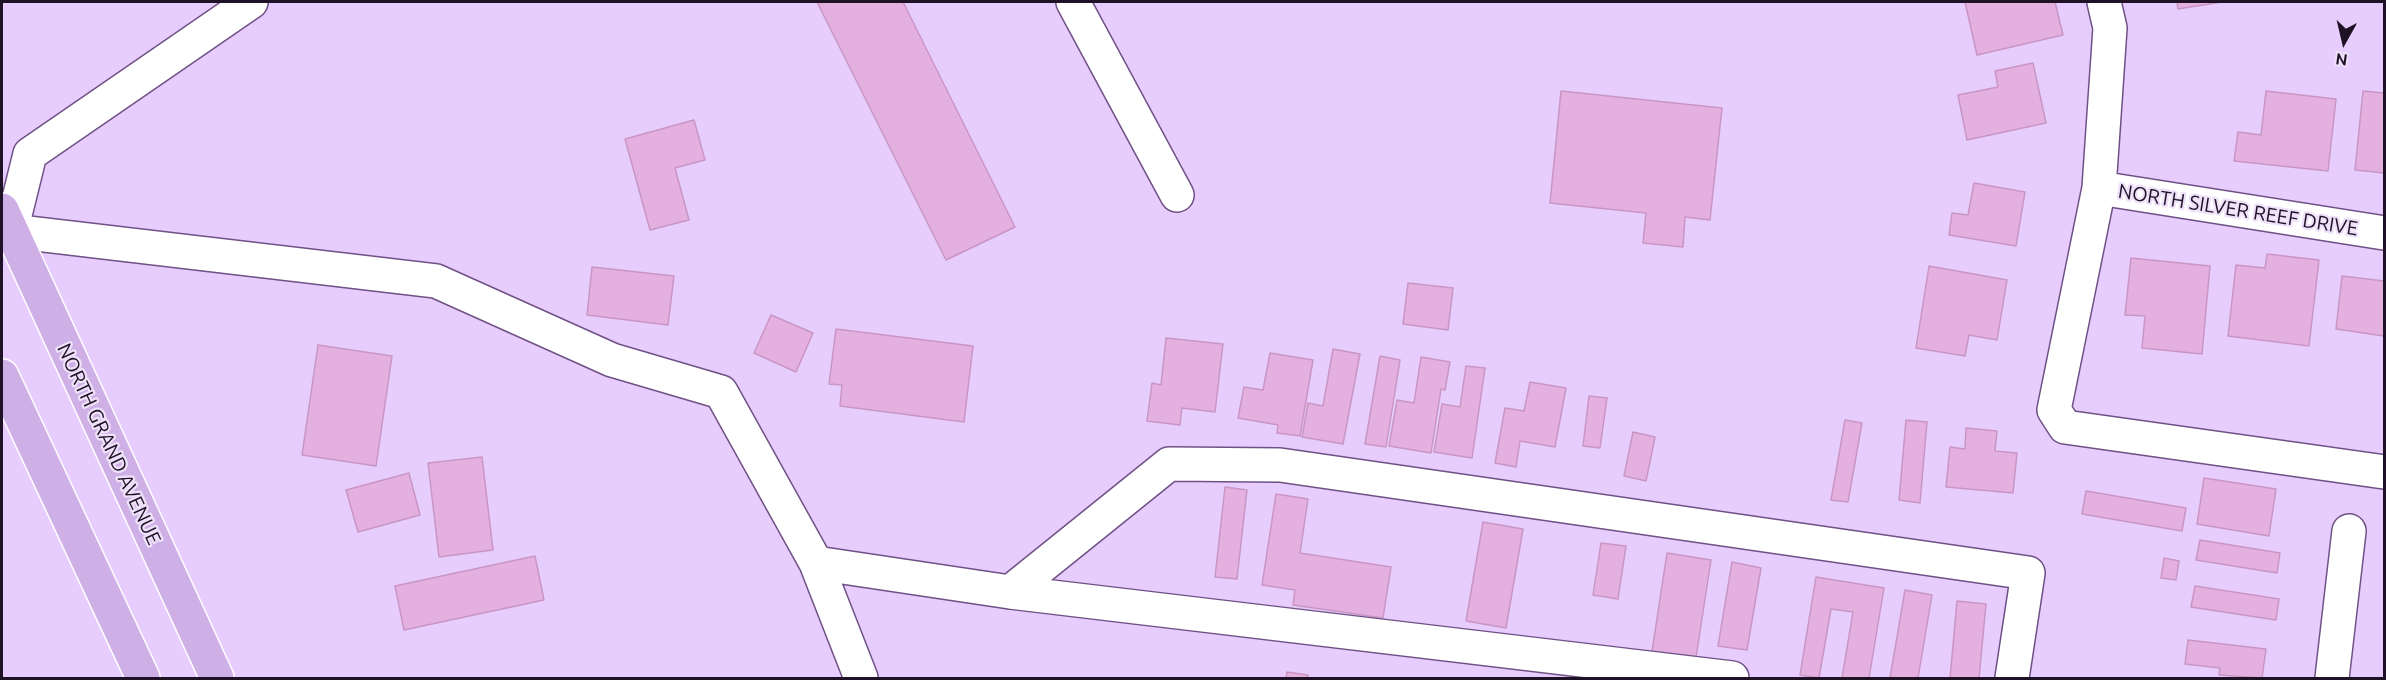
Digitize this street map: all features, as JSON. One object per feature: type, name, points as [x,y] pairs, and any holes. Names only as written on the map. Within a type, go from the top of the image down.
[{"type":"main road","name":"NORTH GRAND AVENUE","points":[[5,226],[217,678]]},
{"type":"main road","points":[[2,376],[143,678]]},
{"type":"street","points":[[252,2],[30,154],[5,226],[436,281],[612,360],[721,392],[816,563],[861,678]]},
{"type":"street","points":[[1073,2],[1177,195]]},
{"type":"street","name":"NORTH SILVER REEF DRIVE","points":[[2104,2],[2110,28],[2099,188],[2385,233]]},
{"type":"street","points":[[2099,188],[2054,410],[2065,428],[2385,472]]},
{"type":"street","points":[[1010,592],[1169,464],[1280,465],[2028,573],[2012,678]]},
{"type":"street","points":[[2332,678],[2349,531]]},
{"type":"street","points":[[816,563],[1010,592],[1732,678]]},
{"type":"building","points":[[817,2],[903,2],[1015,227],[946,260]]},
{"type":"building","points":[[1965,2],[2055,2],[2063,35],[1977,55]]},
{"type":"building","points":[[2177,2],[2222,2],[2178,9]]},
{"type":"building","points":[[2033,63],[2046,123],[1967,140],[1958,95],[1998,87],[1995,71]]},
{"type":"building","points":[[1561,91],[1722,108],[1710,220],[1685,217],[1683,247],[1643,243],[1646,213],[1550,203]]},
{"type":"building","points":[[2266,91],[2336,99],[2328,171],[2234,161],[2238,132],[2261,135]]},
{"type":"building","points":[[2363,91],[2384,93],[2384,173],[2355,170]]},
{"type":"building","points":[[694,120],[705,160],[675,168],[689,220],[650,230],[625,139]]},
{"type":"building","points":[[1974,183],[2025,192],[2016,246],[1949,235],[1952,213],[1968,215]]},
{"type":"building","points":[[2267,254],[2319,260],[2309,346],[2228,336],[2236,265],[2265,268]]},
{"type":"building","points":[[2131,258],[2210,266],[2202,354],[2142,348],[2145,316],[2125,315]]},
{"type":"building","points":[[1929,266],[2007,280],[1997,340],[1969,335],[1965,356],[1916,348]]},
{"type":"building","points":[[592,267],[674,276],[668,325],[587,315]]},
{"type":"building","points":[[2342,276],[2384,281],[2384,336],[2336,329]]},
{"type":"building","points":[[1408,283],[1453,288],[1448,330],[1403,324]]},
{"type":"building","points":[[771,315],[813,333],[796,372],[754,353]]},
{"type":"building","points":[[836,329],[973,346],[964,422],[840,406],[842,385],[829,384]]},
{"type":"building","points":[[1166,338],[1223,344],[1215,412],[1182,408],[1180,425],[1147,421],[1152,383],[1161,385]]},
{"type":"building","points":[[318,345],[392,356],[376,466],[302,455]]},
{"type":"building","points":[[1333,349],[1360,354],[1343,444],[1302,437],[1308,403],[1323,406]]},
{"type":"building","points":[[1270,353],[1313,360],[1300,436],[1277,433],[1278,425],[1238,418],[1244,387],[1263,390]]},
{"type":"building","points":[[1380,356],[1400,360],[1386,447],[1365,444]]},
{"type":"building","points":[[1421,357],[1450,362],[1445,390],[1441,389],[1431,453],[1389,446],[1397,400],[1414,403]]},
{"type":"building","points":[[1466,366],[1485,368],[1472,458],[1434,452],[1442,404],[1460,407]]},
{"type":"building","points":[[1530,382],[1566,388],[1555,447],[1520,441],[1516,467],[1495,463],[1505,408],[1524,411]]},
{"type":"building","points":[[1589,396],[1607,398],[1600,448],[1583,446]]},
{"type":"building","points":[[1845,420],[1862,423],[1848,502],[1831,500]]},
{"type":"building","points":[[1906,420],[1927,422],[1920,503],[1899,500]]},
{"type":"building","points":[[1966,428],[1997,431],[1995,451],[2017,453],[2013,493],[1946,487],[1950,447],[1965,449]]},
{"type":"building","points":[[1633,432],[1655,437],[1646,481],[1624,476]]},
{"type":"building","points":[[482,457],[493,550],[439,557],[428,463]]},
{"type":"building","points":[[409,473],[420,515],[358,532],[346,490]]},
{"type":"building","points":[[2204,478],[2276,489],[2269,536],[2197,524]]},
{"type":"building","points":[[1225,487],[1247,490],[1237,579],[1215,577]]},
{"type":"building","points":[[2086,491],[2186,508],[2182,531],[2082,514]]},
{"type":"building","points":[[1276,494],[1308,499],[1300,553],[1391,567],[1383,618],[1293,605],[1295,590],[1262,585]]},
{"type":"building","points":[[1483,522],[1523,529],[1506,628],[1466,621]]},
{"type":"building","points":[[2200,540],[2280,553],[2277,573],[2196,560]]},
{"type":"building","points":[[1601,543],[1626,546],[1618,599],[1593,595]]},
{"type":"building","points":[[1667,553],[1711,560],[1695,664],[1651,658]]},
{"type":"building","points":[[535,556],[544,600],[404,630],[395,586]]},
{"type":"building","points":[[2164,558],[2179,561],[2176,580],[2161,578]]},
{"type":"building","points":[[1732,562],[1761,568],[1747,650],[1718,646]]},
{"type":"building","points":[[1816,577],[1884,588],[1869,678],[1842,678],[1853,612],[1831,609],[1819,678],[1800,675]]},
{"type":"building","points":[[2195,586],[2279,599],[2276,620],[2191,607]]},
{"type":"building","points":[[1905,590],[1932,595],[1918,678],[1890,678]]},
{"type":"building","points":[[1957,601],[1986,604],[1979,678],[1950,678]]},
{"type":"building","points":[[2188,640],[2266,649],[2262,678],[2219,675],[2220,668],[2185,664]]},
{"type":"building","points":[[1287,672],[1308,675],[1308,678],[1286,678]]}]
